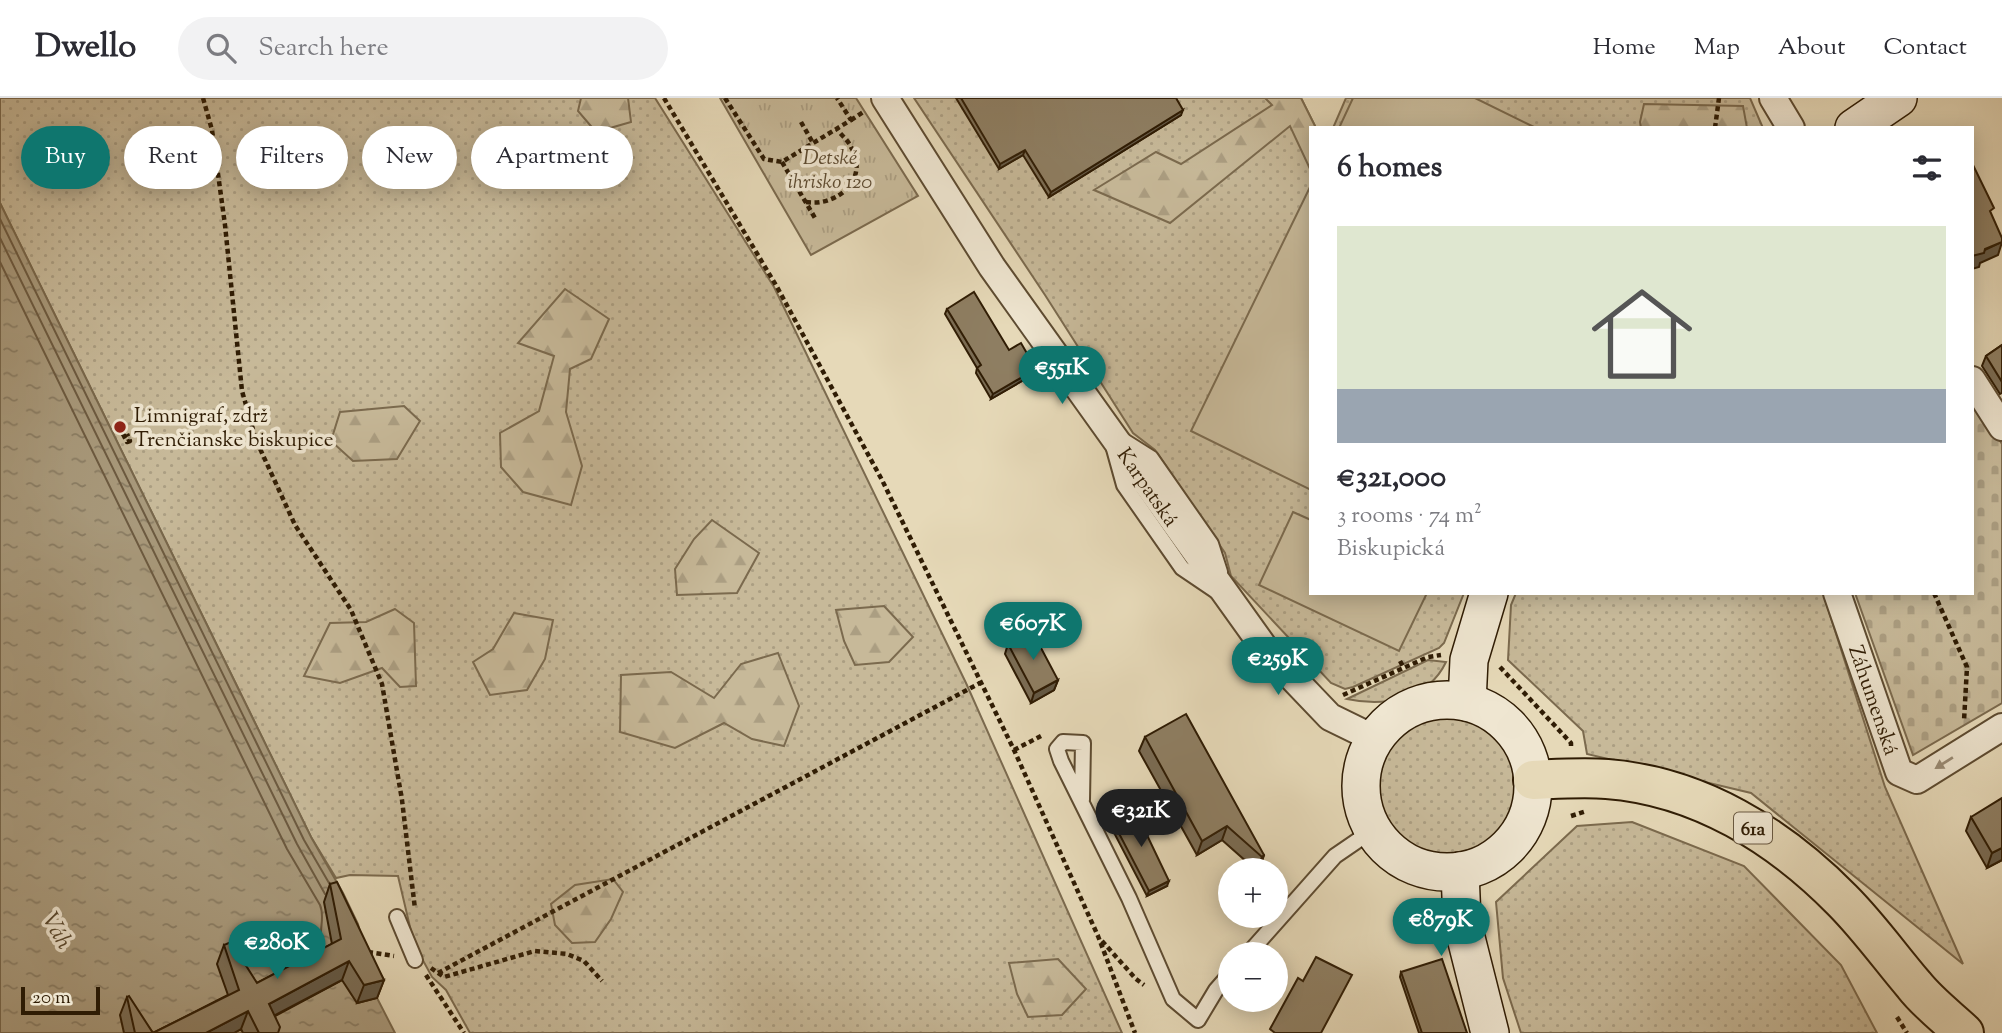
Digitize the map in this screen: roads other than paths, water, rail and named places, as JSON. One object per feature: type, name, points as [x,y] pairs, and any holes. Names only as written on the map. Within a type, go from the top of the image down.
[{"type":"main road","name":"61a","points":[[1533,780],[1609,779],[1671,791],[1714,807],[1760,832],[1804,863],[1884,946],[1906,1001],[1937,1033]]},
{"type":"main road","name":"61a","points":[[1906,1001],[1964,1033]]},
{"type":"street","points":[[1773,98],[1790,126]]},
{"type":"street","points":[[1859,126],[1898,98]]},
{"type":"street","name":"Karpatská","points":[[874,105],[1266,650],[1330,717],[1375,739]]},
{"type":"street","points":[[1974,383],[2002,427]]},
{"type":"street","points":[[1467,702],[1469,660],[1488,595]]},
{"type":"street","name":"Záhumenská","points":[[1838,595],[1899,772],[1917,780],[2002,727]]},
{"type":"street","points":[[1453,700],[1467,702],[1483,707],[1508,726],[1526,752],[1533,780],[1528,815],[1513,842],[1489,861],[1460,871],[1426,870],[1395,855],[1373,830],[1364,811],[1361,790],[1365,758],[1375,739],[1395,717],[1422,703],[1453,700]]},
{"type":"street","points":[[1460,871],[1462,922],[1490,1033]]},
{"type":"lane","points":[[1082,800],[1173,999],[1198,1020],[1218,988]]},
{"type":"lane","points":[[1259,942],[1335,856],[1373,830]]},
{"type":"lane","points":[[397,917],[415,960]]},
{"type":"water","name":"Váh","points":[[0,203],[311,837],[358,924],[377,998],[395,1033],[0,1033]]},
{"type":"place","name":"Limnigraf, zdrž Trenčianske biskupice","points":[[120,427]]},
{"type":"park label","name":"Detské ihrisko 120","points":[[830,169]]}]
